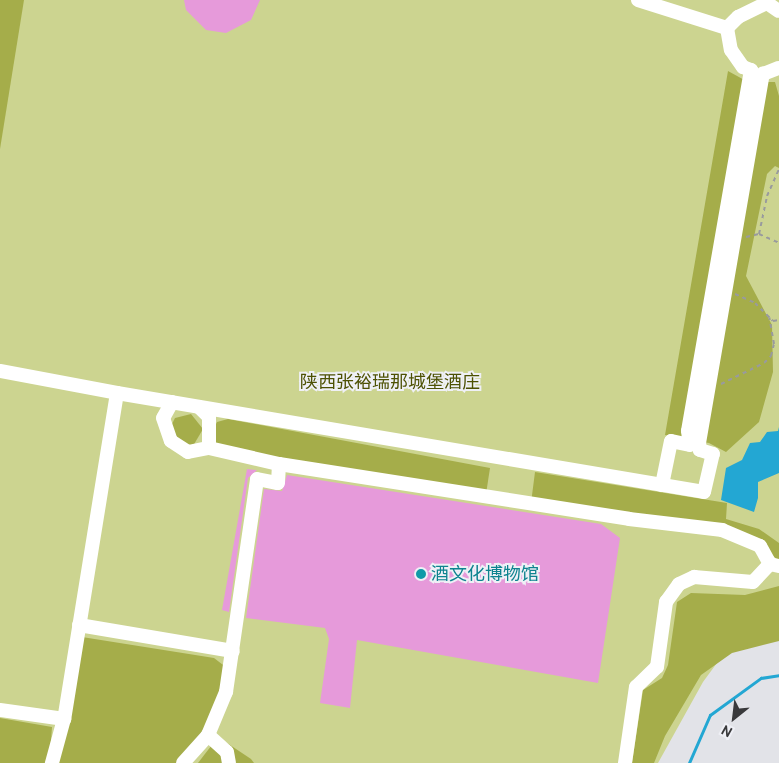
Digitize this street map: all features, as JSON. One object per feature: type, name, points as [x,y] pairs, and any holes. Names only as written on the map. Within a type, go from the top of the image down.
[{"type":"lane","points":[[638,0],[727,28]]},
{"type":"lane","points":[[727,28],[738,17],[767,1],[779,11]]},
{"type":"lane","points":[[662,485],[671,441],[690,446],[688,432],[751,70],[743,67],[731,50],[727,28]]},
{"type":"lane","points":[[0,371],[118,393],[704,492],[713,454],[700,450],[699,443],[763,74],[779,68]]},
{"type":"lane","points":[[52,763],[64,719],[118,393]]},
{"type":"lane","points":[[172,402],[163,418],[171,441],[188,452],[209,448],[279,464],[629,519],[722,530],[760,546],[775,565],[753,582],[694,577],[679,584],[666,602],[657,667],[636,687],[629,752],[625,763]]},
{"type":"lane","points":[[199,406],[208,417],[209,448]]},
{"type":"lane","points":[[183,763],[208,735],[226,692],[257,479],[278,483],[279,464]]},
{"type":"lane","points":[[79,625],[233,651]]},
{"type":"lane","points":[[0,710],[64,719]]},
{"type":"lane","points":[[208,735],[227,752],[230,763]]},
{"type":"path","points":[[759,234],[767,196],[779,169]]},
{"type":"path","points":[[734,241],[759,234],[779,243]]},
{"type":"path","points":[[725,291],[754,303],[769,317],[779,320]]},
{"type":"path","points":[[708,390],[764,363],[771,356],[774,344],[769,317]]},
{"type":"green space","name":"陕西张裕瑞那城堡酒庄","points":[[0,0],[779,0],[779,627],[725,652],[703,682],[658,763],[0,763]]},
{"type":"green space","points":[[0,0],[24,0],[0,149]]},
{"type":"green space","points":[[728,71],[748,82],[775,82],[779,96],[779,168],[775,166],[767,174],[746,276],[772,325],[773,372],[759,422],[726,452],[709,443],[665,435]]},
{"type":"green space","points":[[191,414],[203,429],[193,446],[172,442],[170,428],[175,418]]},
{"type":"green space","points":[[228,419],[490,468],[486,494],[218,450],[212,432],[217,422]]},
{"type":"green space","points":[[535,472],[727,503],[726,519],[759,529],[779,543],[779,561],[752,538],[531,503]]},
{"type":"green space","points":[[779,586],[779,641],[732,653],[701,675],[665,736],[654,763],[632,763],[643,690],[662,678],[668,665],[677,602],[691,593],[745,595]]},
{"type":"green space","points":[[82,637],[214,658],[227,668],[222,705],[188,763],[56,763]]},
{"type":"green space","points":[[0,718],[52,727],[50,755],[45,763],[0,763]]},
{"type":"green space","points":[[218,737],[251,759],[254,763],[198,763]]},
{"type":"water","points":[[779,427],[779,473],[758,482],[758,498],[754,512],[721,500],[726,468],[742,460],[750,443],[760,442],[767,432],[778,431]]},
{"type":"building","points":[[184,0],[260,0],[251,20],[226,33],[206,30],[186,10]]},
{"type":"building","points":[[247,469],[257,470],[248,478],[229,612],[222,610]]},
{"type":"building","name":"酒文化博物馆","points":[[287,475],[601,524],[620,538],[598,683],[357,640],[350,708],[320,703],[329,639],[325,628],[246,618],[264,489],[282,491]]},
{"type":"waterway","points":[[689,763],[710,715],[761,678],[779,675]]},
{"type":"place","name":"酒文化博物馆","points":[[421,574]]}]
